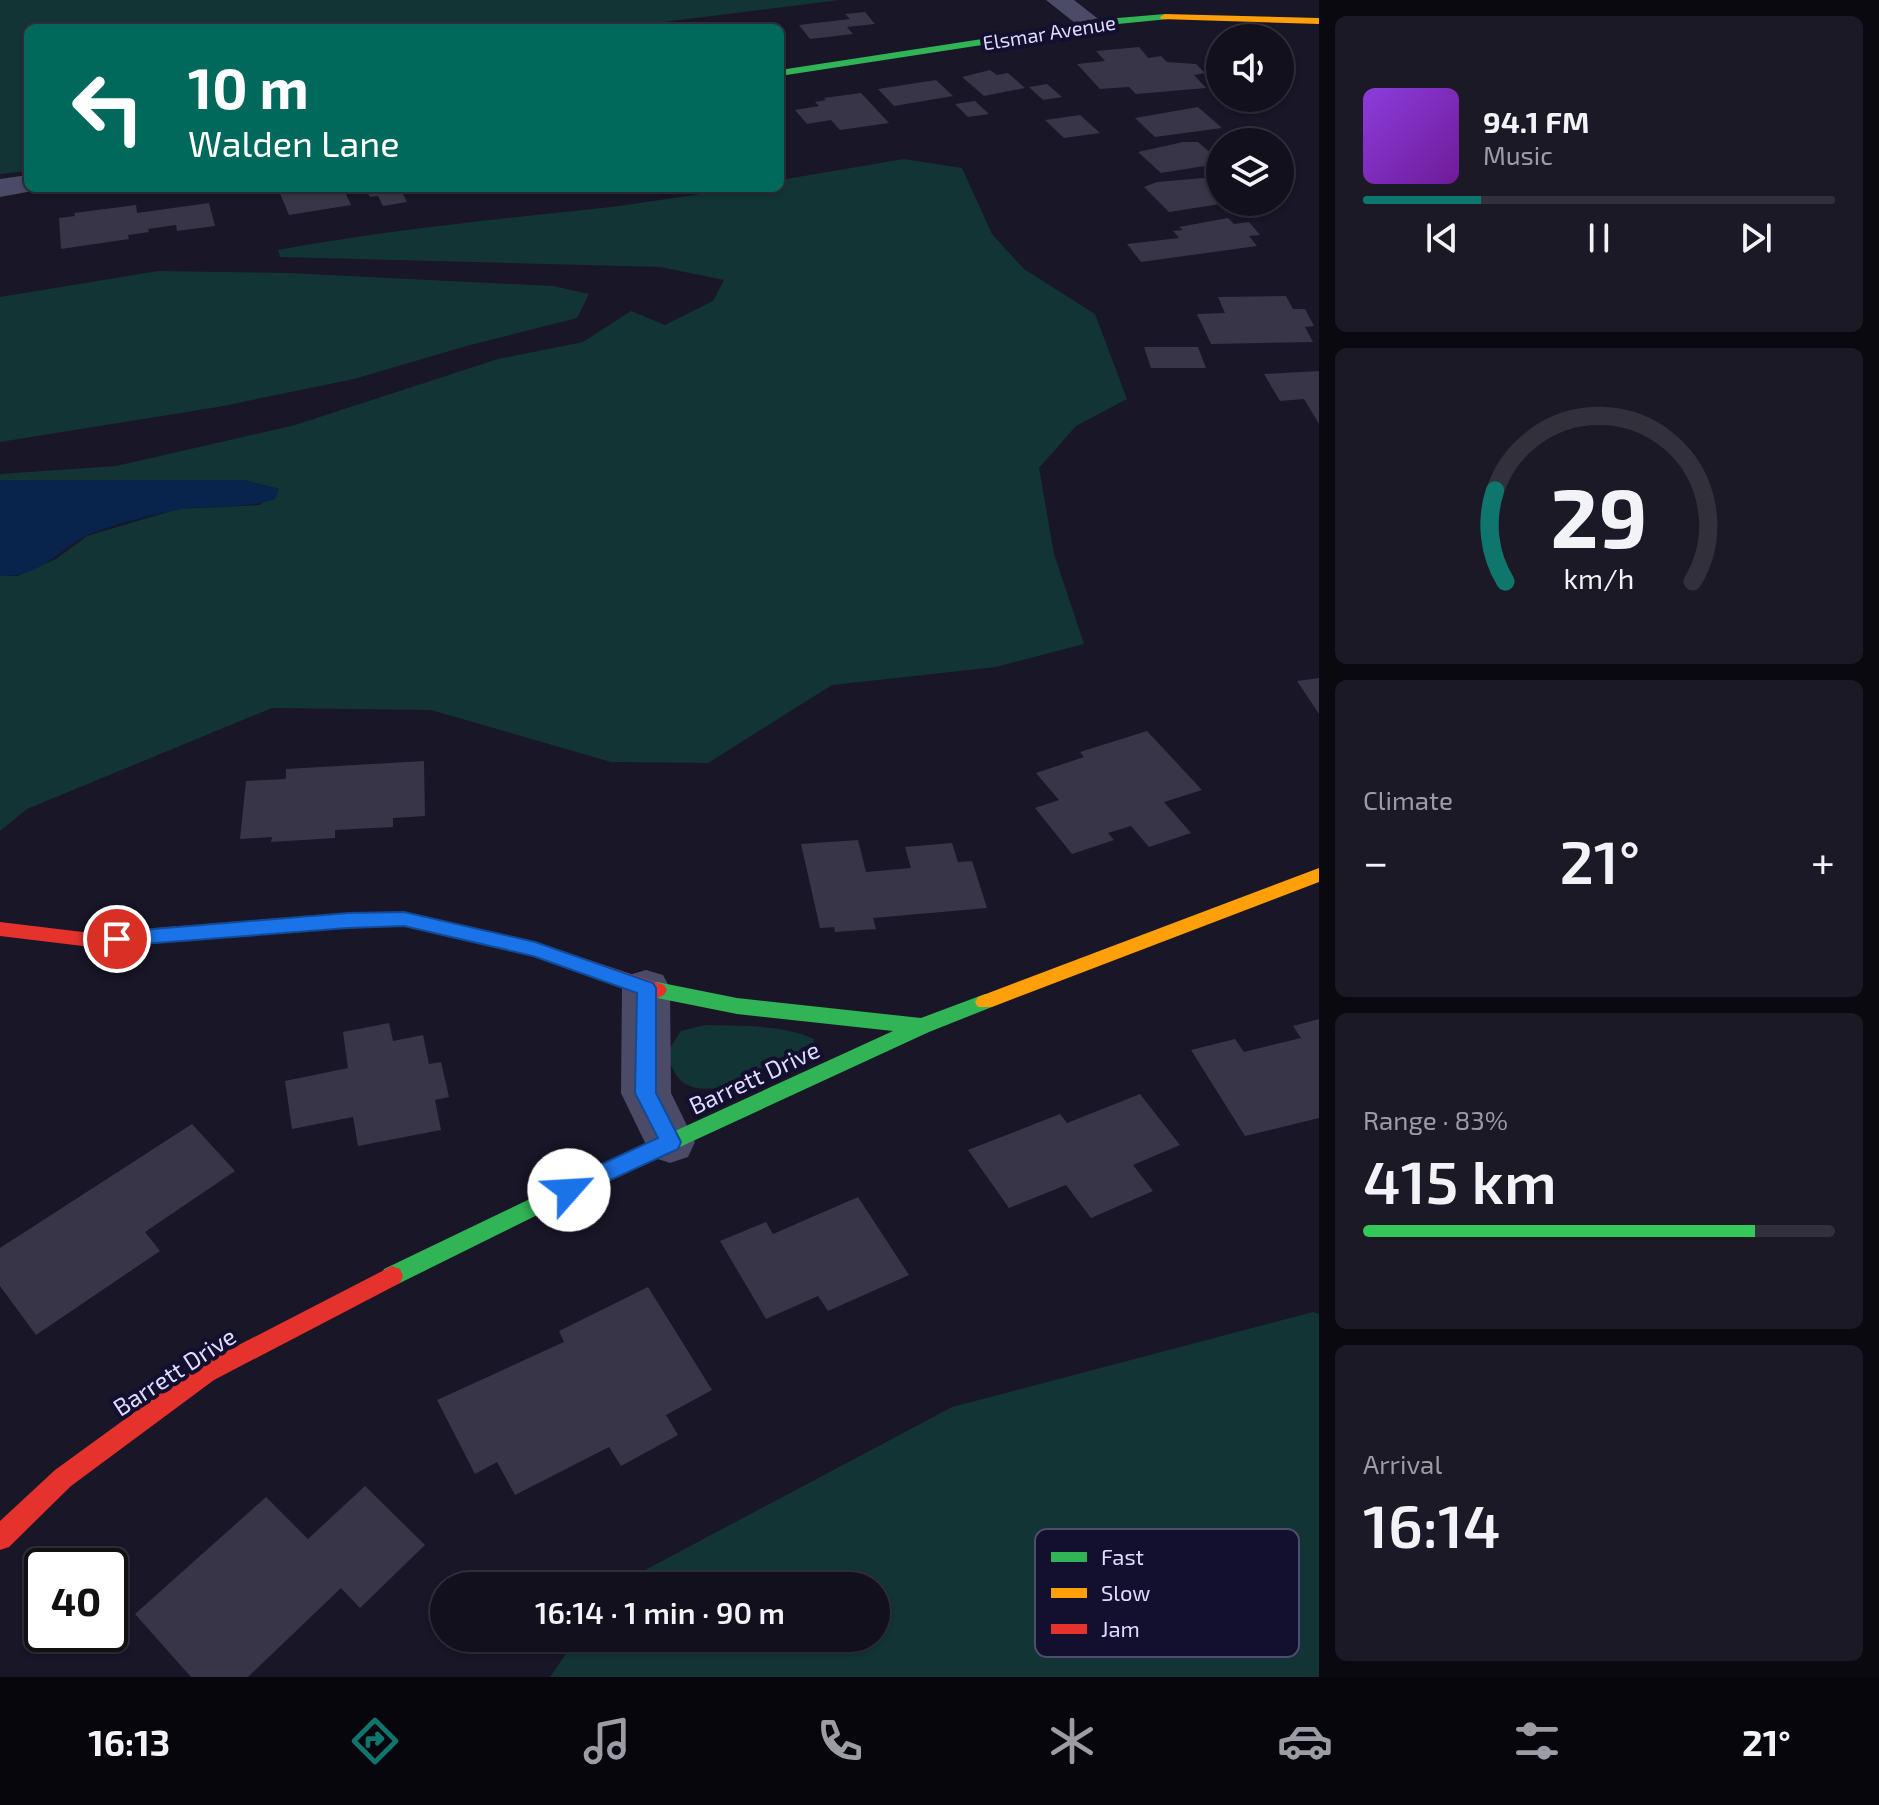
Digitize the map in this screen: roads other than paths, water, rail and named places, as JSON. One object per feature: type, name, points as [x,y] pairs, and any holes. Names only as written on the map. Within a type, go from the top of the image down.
[{"type":"street","points":[[1058,0],[1101,15]]},
{"type":"street","name":"Elsmar Avenue","points":[[784,72],[1101,15],[1319,21]]},
{"type":"street","points":[[0,188],[24,185]]},
{"type":"street","name":"Barrett Drive","points":[[0,1538],[63,1478],[206,1373],[398,1273],[670,1142],[922,1026],[1319,875]]},
{"type":"street","points":[[0,929],[91,940],[348,920],[404,919],[535,949],[646,988],[737,1006],[922,1026]]},
{"type":"street","points":[[646,988],[646,1093],[670,1142]]},
{"type":"water","points":[[0,480],[244,480],[279,489],[275,499],[263,502],[177,510],[107,528],[77,541],[38,568],[0,576]]}]
